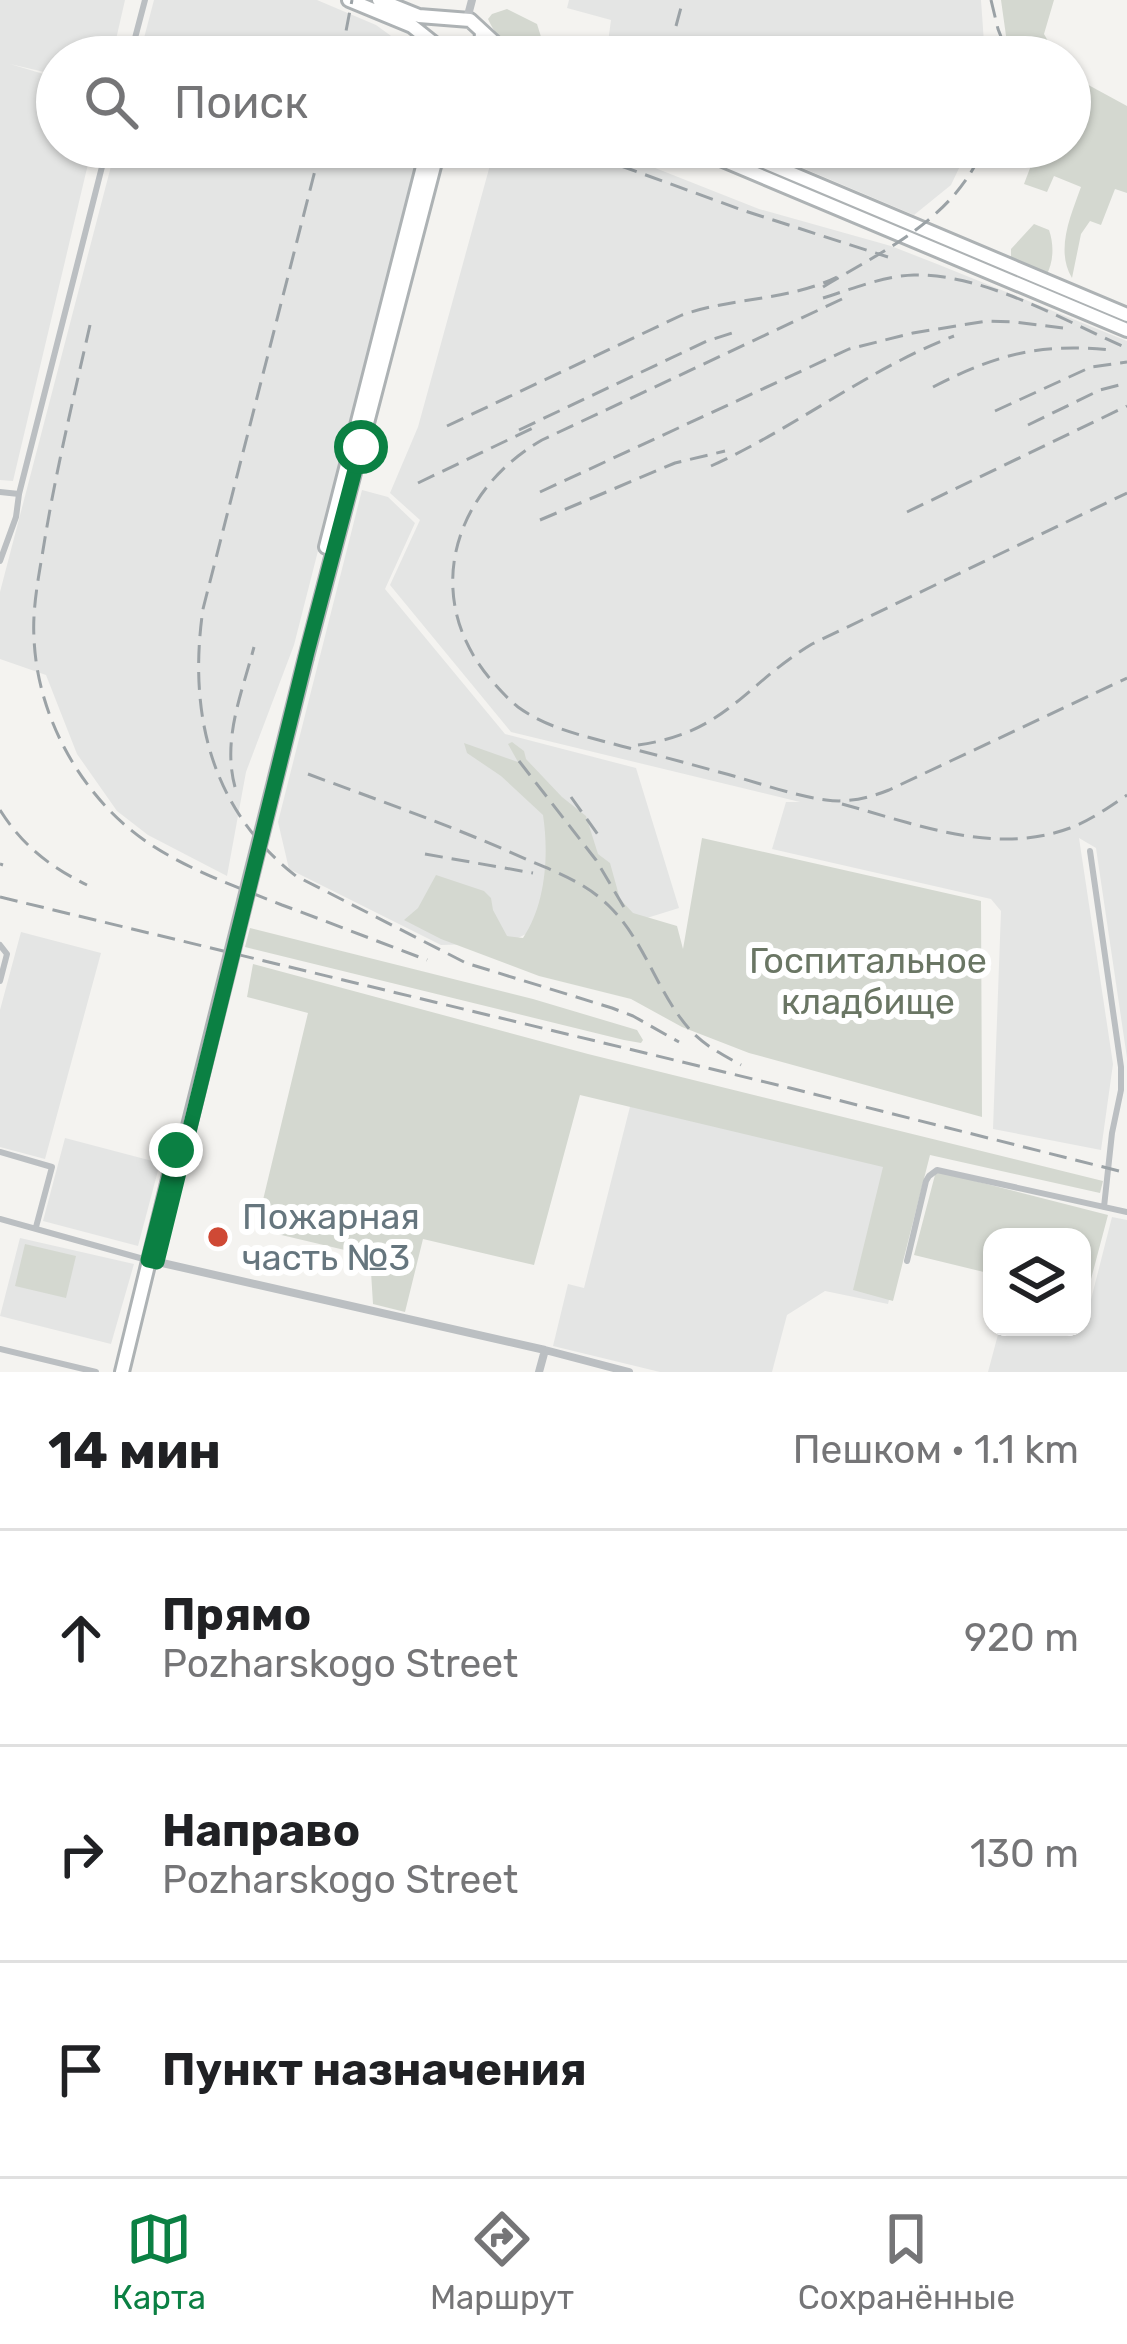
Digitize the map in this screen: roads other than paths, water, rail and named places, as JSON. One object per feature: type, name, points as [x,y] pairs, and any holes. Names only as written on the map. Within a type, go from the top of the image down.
[{"type":"main road","points":[[350,0],[424,36]]},
{"type":"main road","points":[[379,0],[419,16],[464,19],[487,36]]},
{"type":"main road","points":[[442,36],[448,23],[464,19]]},
{"type":"main road","points":[[481,31],[482,36]]},
{"type":"main road","points":[[126,1372],[423,168]]},
{"type":"main road","points":[[302,657],[433,168]]},
{"type":"main road","points":[[742,168],[1127,330]]},
{"type":"main road","points":[[779,168],[1127,315]]},
{"type":"street","points":[[136,36],[145,0]]},
{"type":"street","points":[[464,19],[472,0]]},
{"type":"street","points":[[0,561],[16,517],[102,168]]},
{"type":"street","points":[[0,492],[19,494]]},
{"type":"street","points":[[1090,851],[1121,1066],[1104,1208]]},
{"type":"street","points":[[0,945],[7,954],[0,981]]},
{"type":"street","points":[[0,1152],[52,1167],[35,1228]]},
{"type":"street","points":[[907,1261],[926,1181],[938,1170],[1127,1212]]},
{"type":"street","points":[[0,1219],[153,1261],[629,1372]]},
{"type":"street","points":[[0,1349],[96,1372]]},
{"type":"street","points":[[539,1372],[544,1350]]},
{"type":"railway","points":[[345,36],[352,0]]},
{"type":"railway","points":[[676,26],[683,0]]},
{"type":"railway","points":[[991,0],[1001,36]]},
{"type":"railway","points":[[316,168],[203,609],[199,647],[203,721],[225,789],[267,850],[296,876],[466,963],[612,1008],[679,1042]]},
{"type":"railway","points":[[627,168],[888,257]]},
{"type":"railway","points":[[823,287],[916,230],[955,194],[973,168]]},
{"type":"railway","points":[[447,426],[682,315],[799,291],[837,277]]},
{"type":"railway","points":[[823,298],[891,278],[941,277],[996,290],[1127,348]]},
{"type":"railway","points":[[842,299],[542,440],[511,462],[487,488],[468,517],[457,548],[453,582],[457,616],[470,649],[492,681],[518,707],[567,731],[799,795],[842,801],[889,790],[1127,678]]},
{"type":"railway","points":[[540,492],[849,349],[987,321],[1063,328]]},
{"type":"railway","points":[[90,325],[55,484],[34,613],[44,698],[68,754],[104,804],[166,854],[231,885],[427,960]]},
{"type":"railway","points":[[519,430],[732,333]]},
{"type":"railway","points":[[711,466],[892,365],[954,336]]},
{"type":"railway","points":[[933,387],[978,366],[1020,354],[1063,348],[1112,350]]},
{"type":"railway","points":[[995,411],[1091,367],[1127,362]]},
{"type":"railway","points":[[1028,425],[1100,390],[1127,383]]},
{"type":"railway","points":[[907,512],[1127,406]]},
{"type":"railway","points":[[418,483],[537,426]]},
{"type":"railway","points":[[540,520],[675,463],[725,451]]},
{"type":"railway","points":[[638,745],[693,730],[812,644],[1127,493]]},
{"type":"railway","points":[[235,787],[232,734],[254,647]]},
{"type":"railway","points":[[519,761],[596,860],[628,914]]},
{"type":"railway","points":[[308,774],[475,837],[591,891],[622,921],[682,1020],[706,1044],[741,1065]]},
{"type":"railway","points":[[842,804],[956,834],[1013,839],[1070,828],[1127,795]]},
{"type":"railway","points":[[571,797],[599,836]]},
{"type":"railway","points":[[0,810],[38,854],[87,885]]},
{"type":"railway","points":[[425,854],[533,873]]},
{"type":"railway","points":[[0,897],[1127,1173]]},
{"type":"place","name":"Пожарная часть №3","points":[[218,1237]]},
{"type":"park label","name":"Госпитальное кладбище","points":[[868,980]]}]
